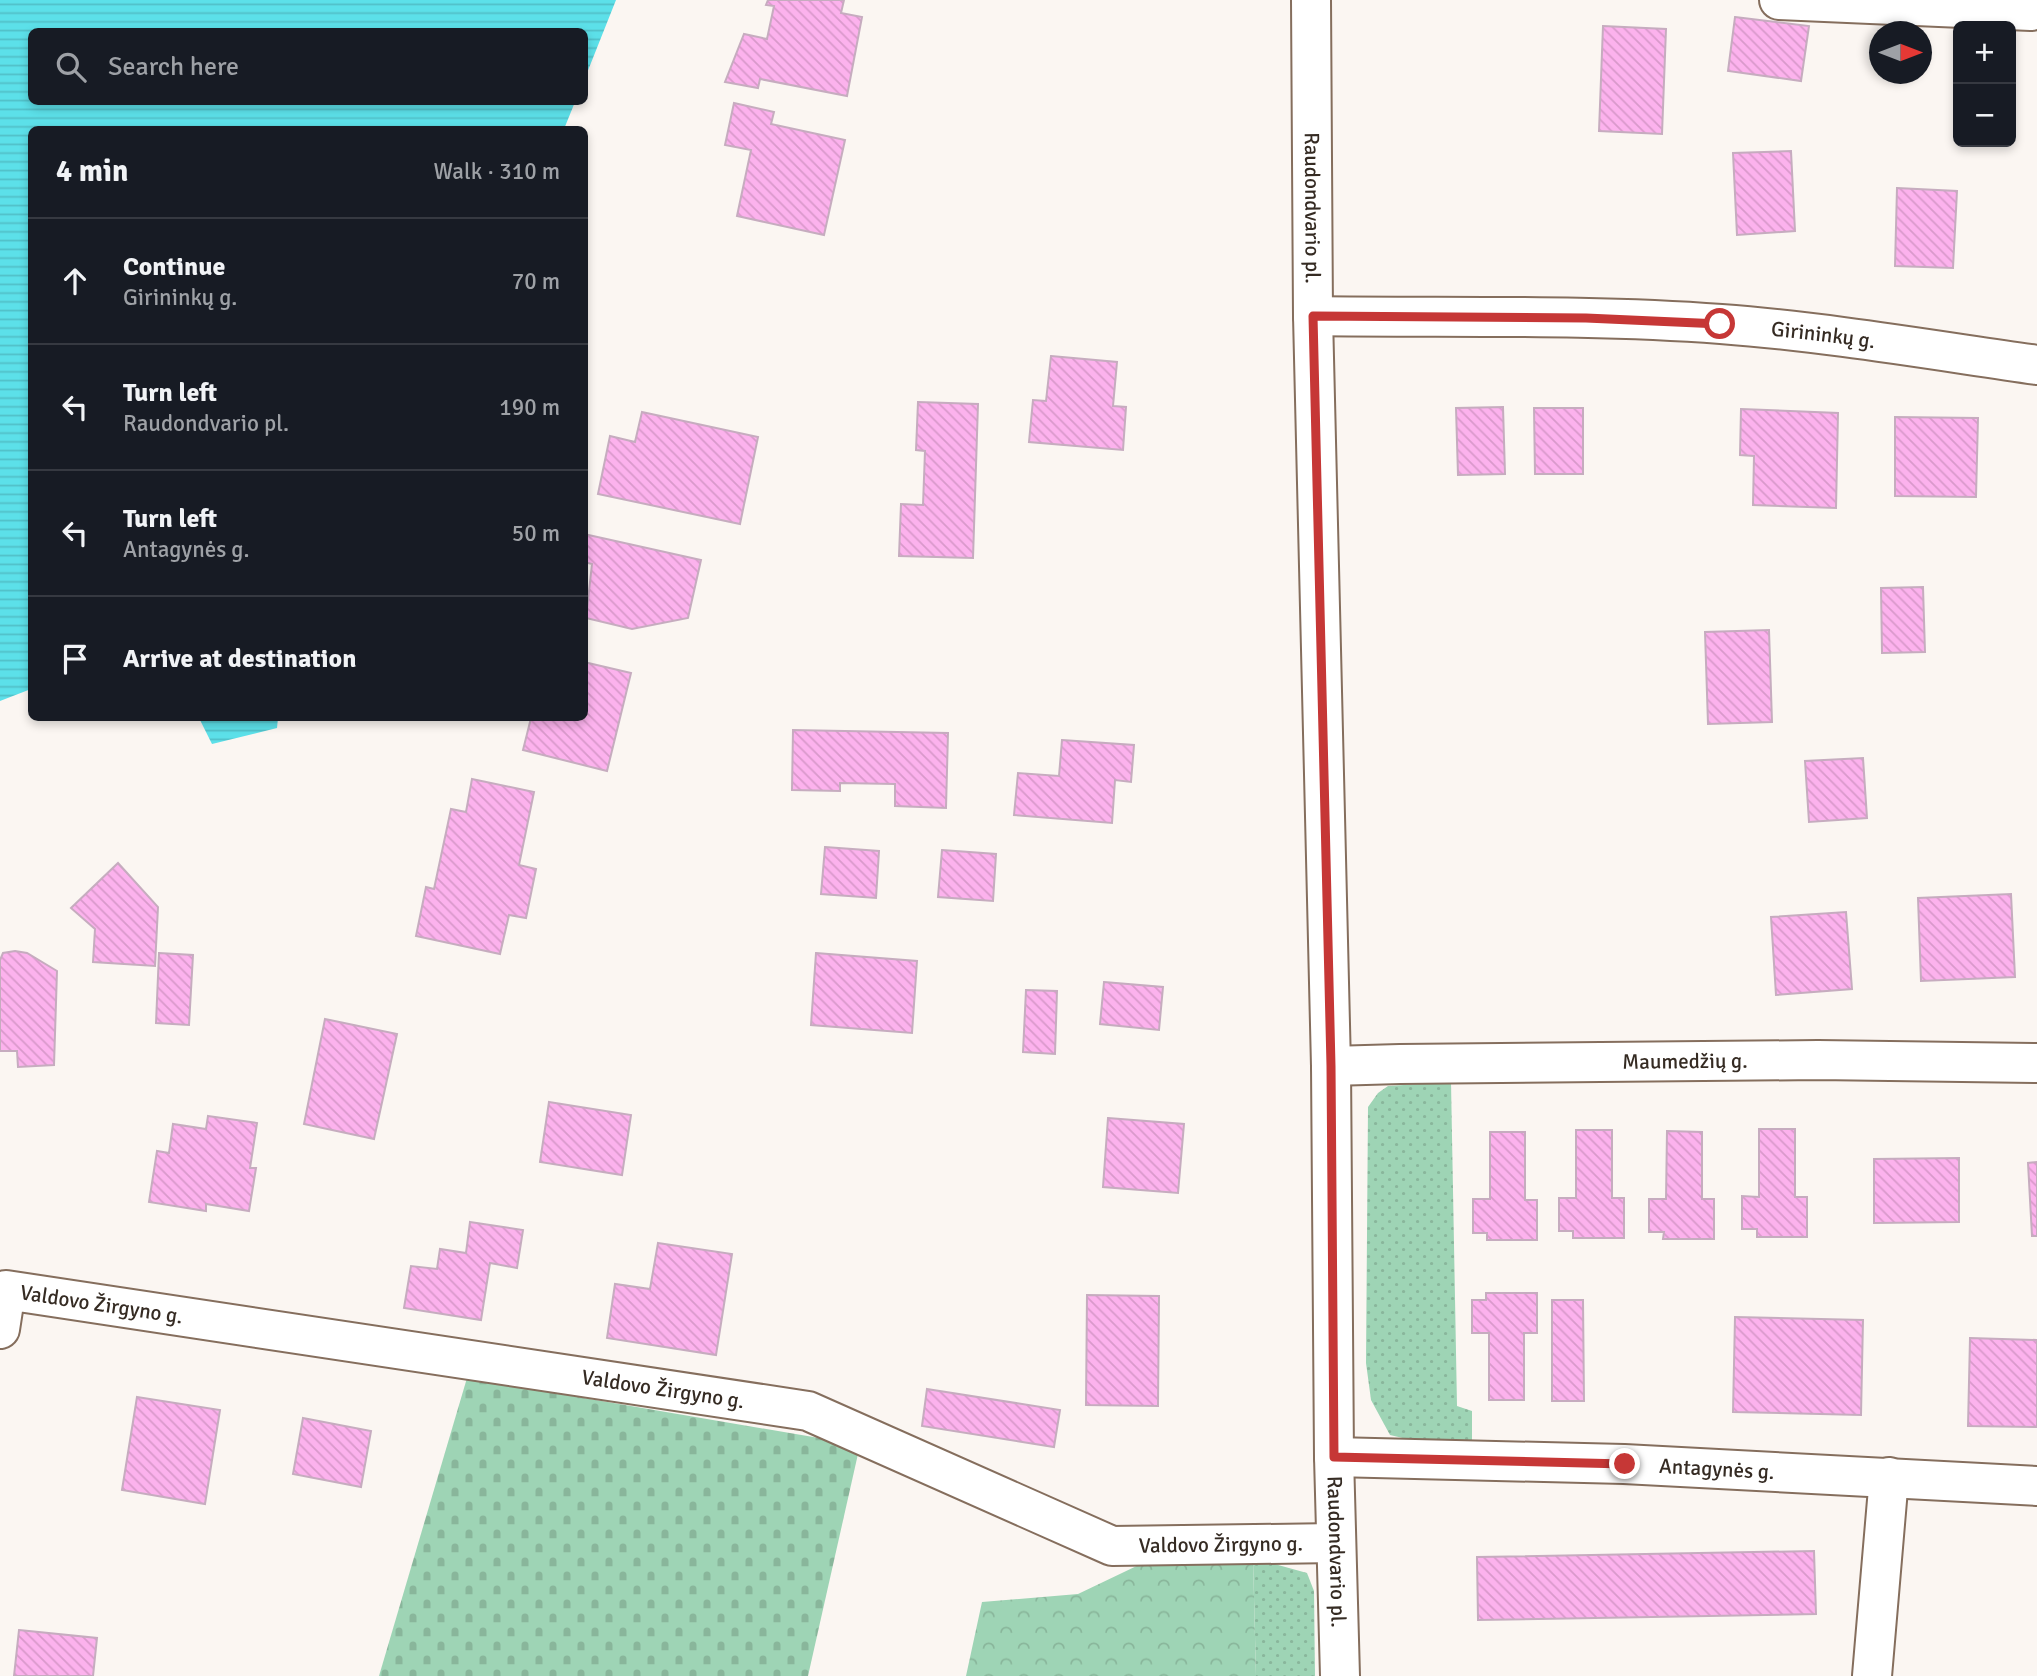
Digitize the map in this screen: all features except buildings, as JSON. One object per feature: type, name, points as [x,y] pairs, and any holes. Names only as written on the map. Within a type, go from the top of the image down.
[{"type":"street","name":"Raudondvario pl.","points":[[1311,0],[1313,316],[1331,1066],[1334,1457],[1340,1676]]},
{"type":"street","points":[[1779,0],[2031,11]]},
{"type":"street","name":"Girininkų g.","points":[[1313,316],[1586,318],[1720,324],[1855,337],[2037,365]]},
{"type":"street","name":"Maumedžių g.","points":[[1331,1066],[1818,1060],[2037,1063]]},
{"type":"street","name":"Valdovo Žirgyno g.","points":[[0,1329],[6,1290],[808,1411],[1112,1546],[1336,1543]]},
{"type":"street","name":"Antagynės g.","points":[[1334,1457],[1625,1464],[2037,1486]]},
{"type":"street","points":[[1872,1676],[1889,1477]]},
{"type":"green space","points":[[1451,1082],[1457,1406],[1472,1411],[1472,1445],[1428,1444],[1390,1435],[1371,1400],[1366,1363],[1368,1107],[1378,1093],[1388,1086]]},
{"type":"green space","points":[[467,1378],[860,1445],[808,1676],[379,1676]]},
{"type":"green space","points":[[1253,1558],[1307,1573],[1314,1591],[1315,1676],[1256,1676]]},
{"type":"green space","points":[[1253,1558],[1256,1676],[966,1676],[982,1602],[1078,1594],[1145,1562]]},
{"type":"water","points":[[0,0],[616,0],[588,70],[588,28],[28,28],[28,105],[574,105],[565,126],[28,126],[28,690],[0,701]]},
{"type":"water","points":[[200,721],[278,721],[277,728],[212,744]]},
{"type":"route","points":[[1625,1464],[1334,1457],[1331,1066],[1313,316],[1586,318],[1720,324]]}]
